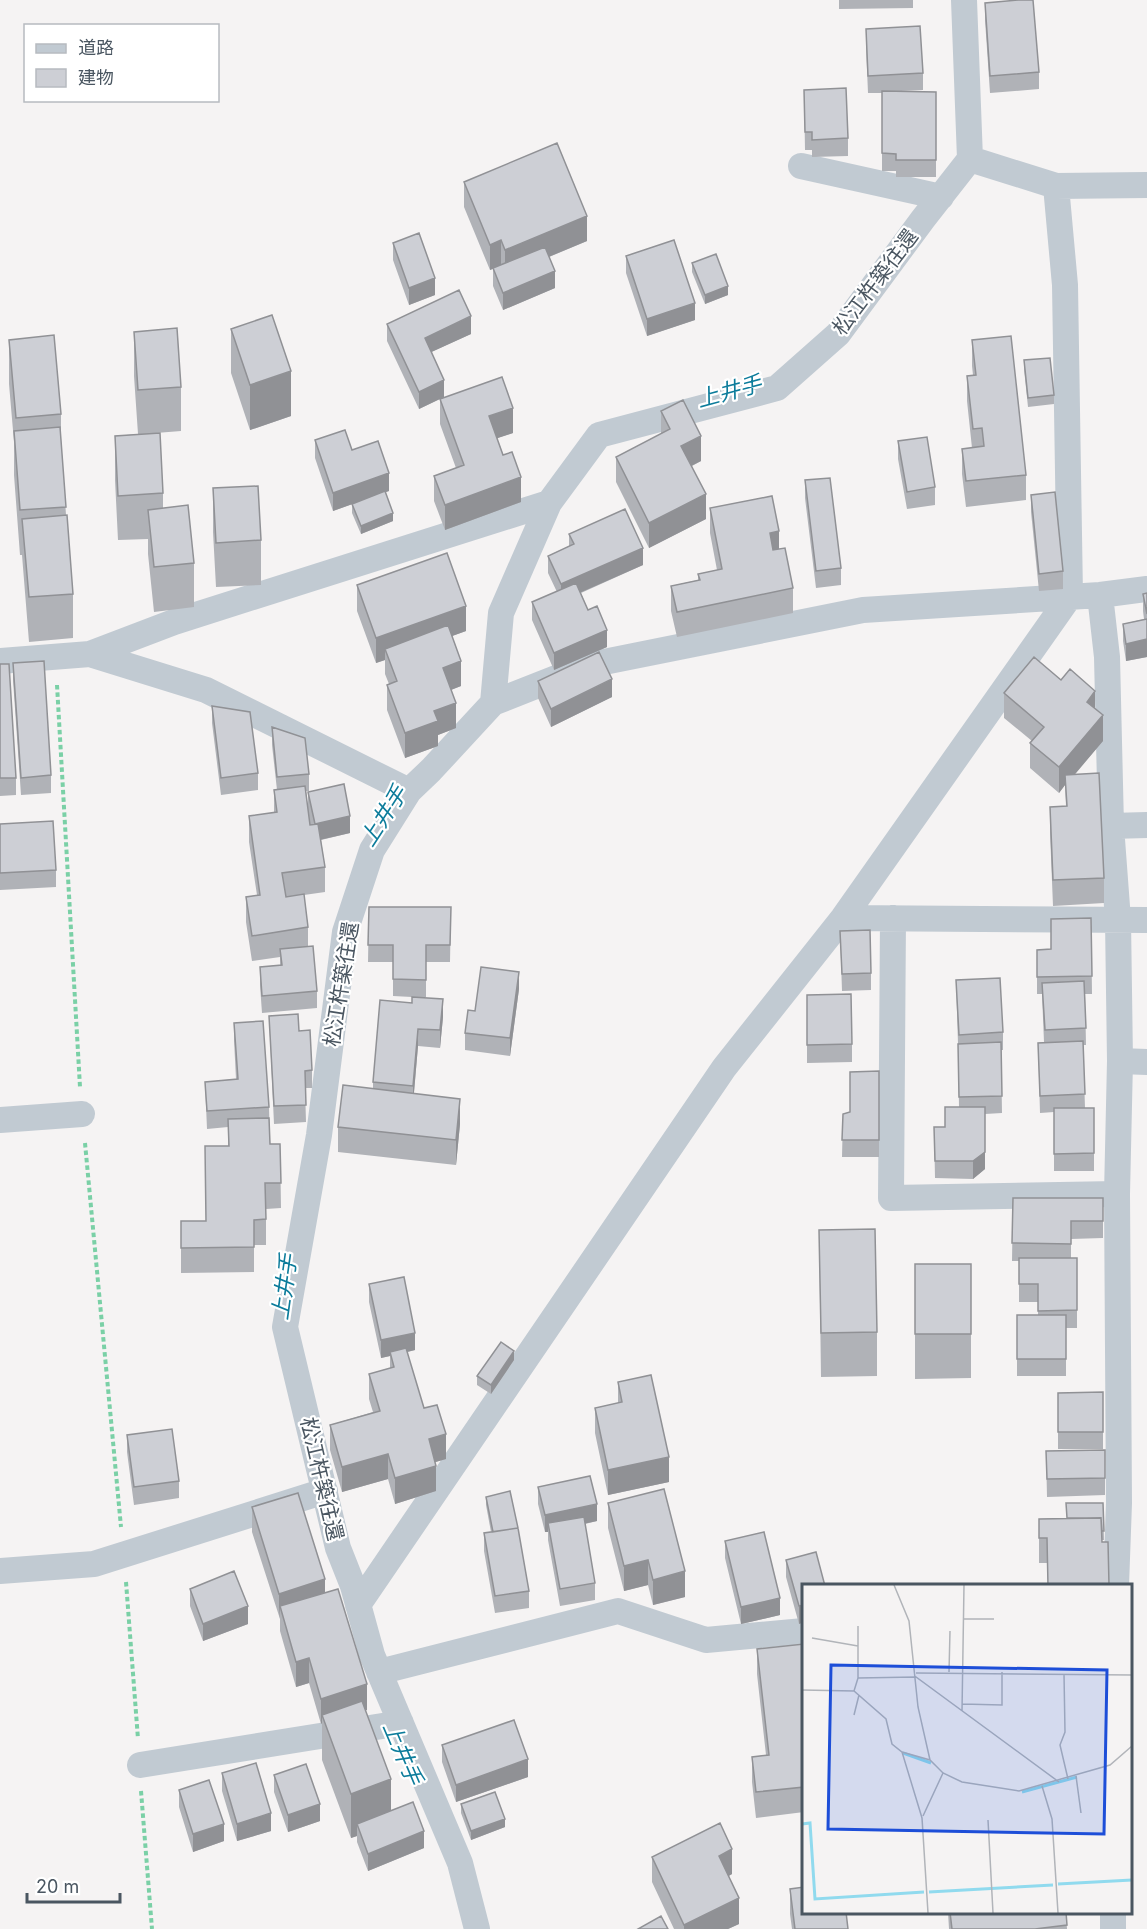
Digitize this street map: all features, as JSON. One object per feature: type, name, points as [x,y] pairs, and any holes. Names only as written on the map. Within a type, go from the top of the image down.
[{"type":"street","points":[[964,0],[970,159],[1056,186],[1147,185]]},
{"type":"street","name":"松江杵築往還","points":[[477,1929],[460,1863],[372,1655],[353,1586],[338,1548],[285,1327],[319,1136],[345,932],[372,849],[409,791],[493,703],[501,614],[549,504],[599,435],[777,388],[838,334],[970,159]]},
{"type":"street","points":[[801,166],[941,196]]},
{"type":"street","points":[[358,1605],[723,1068],[843,918],[1071,596],[1065,285],[1056,186]]},
{"type":"street","points":[[0,661],[90,654],[174,622],[549,504]]},
{"type":"street","points":[[493,703],[589,665],[863,610],[1100,595],[1147,589]]},
{"type":"street","points":[[1100,595],[1107,657],[1111,826],[1118,920],[1119,1503],[1116,1584]]},
{"type":"street","points":[[90,654],[206,690],[409,791]]},
{"type":"street","points":[[1111,826],[1147,825]]},
{"type":"street","points":[[843,918],[1147,920]]},
{"type":"street","points":[[893,918],[891,1198],[1117,1194]]},
{"type":"street","points":[[1120,1061],[1147,1062]]},
{"type":"street","points":[[0,1120],[82,1114]]},
{"type":"street","points":[[0,1571],[94,1564],[326,1491]]},
{"type":"street","points":[[379,1672],[618,1611],[706,1640],[802,1631]]},
{"type":"street","points":[[140,1765],[401,1723]]},
{"type":"path","points":[[55,657],[82,1114],[124,1554],[152,1929]]},
{"type":"building","points":[[1033,0],[1039,72],[990,76],[985,3]]},
{"type":"building","points":[[920,26],[923,73],[868,76],[866,29]]},
{"type":"building","points":[[846,88],[848,138],[812,140],[812,132],[805,132],[804,90]]},
{"type":"building","points":[[882,91],[936,92],[936,160],[896,160],[896,154],[882,153]]},
{"type":"building","points":[[557,143],[587,216],[505,250],[501,240],[490,245],[464,182]]},
{"type":"building","points":[[419,233],[435,278],[409,288],[393,243]]},
{"type":"building","points":[[674,240],[695,303],[647,319],[626,256]]},
{"type":"building","points":[[545,247],[555,271],[503,293],[493,268]]},
{"type":"building","points":[[716,254],[728,286],[705,295],[692,263]]},
{"type":"building","points":[[459,290],[471,316],[425,338],[444,380],[419,392],[387,324]]},
{"type":"building","points":[[272,315],[291,371],[250,385],[231,329]]},
{"type":"building","points":[[177,328],[181,387],[138,390],[134,332]]},
{"type":"building","points":[[54,335],[61,414],[16,418],[9,340]]},
{"type":"building","points":[[1011,336],[1026,475],[966,481],[962,449],[984,446],[982,428],[973,429],[967,376],[976,375],[972,340]]},
{"type":"building","points":[[1050,358],[1054,395],[1028,398],[1024,360]]},
{"type":"building","points":[[502,377],[513,408],[489,416],[503,455],[512,452],[521,477],[445,505],[434,476],[464,465],[440,399]]},
{"type":"building","points":[[683,400],[701,436],[681,446],[706,494],[649,523],[616,457],[670,429],[661,411]]},
{"type":"building","points":[[60,427],[66,507],[20,510],[14,431]]},
{"type":"building","points":[[345,430],[352,450],[378,441],[389,473],[333,493],[315,440]]},
{"type":"building","points":[[160,433],[163,493],[118,496],[115,436]]},
{"type":"building","points":[[927,437],[935,487],[907,492],[898,441]]},
{"type":"building","points":[[830,478],[841,568],[816,571],[805,480]]},
{"type":"building","points":[[258,486],[261,540],[216,543],[213,488]]},
{"type":"building","points":[[385,491],[393,513],[361,526],[352,504]]},
{"type":"building","points":[[1055,492],[1063,571],[1039,574],[1031,495]]},
{"type":"building","points":[[772,496],[779,531],[770,533],[773,550],[785,548],[793,588],[677,612],[671,586],[700,580],[698,574],[722,569],[710,508]]},
{"type":"building","points":[[188,505],[194,563],[154,567],[148,510]]},
{"type":"building","points":[[625,509],[643,548],[561,584],[548,556],[574,544],[569,534]]},
{"type":"building","points":[[67,515],[73,594],[29,597],[22,519]]},
{"type":"building","points":[[447,553],[466,606],[376,638],[357,585]]},
{"type":"building","points":[[576,583],[588,610],[597,606],[607,630],[554,653],[532,602]]},
{"type":"building","points":[[1147,593],[1147,614],[1143,594]]},
{"type":"building","points":[[1147,619],[1147,639],[1126,644],[1123,624]]},
{"type":"building","points":[[448,625],[461,661],[443,668],[456,703],[434,711],[438,721],[405,733],[387,685],[397,681],[385,649]]},
{"type":"building","points":[[599,652],[612,679],[551,709],[538,681]]},
{"type":"building","points":[[1034,657],[1061,680],[1070,669],[1095,691],[1087,702],[1103,715],[1059,767],[1030,743],[1044,727],[1004,693]]},
{"type":"building","points":[[44,661],[51,775],[21,778],[13,663]]},
{"type":"building","points":[[0,664],[9,664],[16,778],[0,778]]},
{"type":"building","points":[[212,706],[250,712],[258,773],[221,778]]},
{"type":"building","points":[[272,727],[305,738],[309,774],[277,777]]},
{"type":"building","points":[[1099,773],[1104,878],[1053,880],[1050,807],[1067,806],[1065,775]]},
{"type":"building","points":[[344,784],[350,816],[315,824],[308,792]]},
{"type":"building","points":[[305,786],[310,825],[318,824],[325,867],[282,873],[286,897],[304,894],[308,927],[252,936],[246,897],[260,895],[249,816],[277,812],[274,790]]},
{"type":"building","points":[[53,821],[56,870],[0,873],[0,824]]},
{"type":"building","points":[[369,907],[451,907],[450,945],[426,945],[426,980],[393,979],[393,945],[368,945]]},
{"type":"building","points":[[1091,918],[1092,976],[1037,977],[1037,950],[1051,949],[1051,919]]},
{"type":"building","points":[[870,930],[871,973],[842,974],[840,931]]},
{"type":"building","points":[[313,946],[317,991],[262,996],[260,967],[282,965],[280,949]]},
{"type":"building","points":[[481,967],[519,972],[510,1038],[465,1033],[468,1010],[475,1011]]},
{"type":"building","points":[[1000,978],[1003,1032],[959,1035],[956,980]]},
{"type":"building","points":[[1084,981],[1086,1028],[1045,1030],[1042,983]]},
{"type":"building","points":[[851,994],[852,1044],[807,1045],[807,995]]},
{"type":"building","points":[[412,997],[443,999],[440,1030],[418,1029],[413,1086],[373,1082],[380,1000],[412,1003]]},
{"type":"building","points":[[298,1014],[299,1031],[310,1030],[312,1070],[305,1071],[306,1105],[274,1106],[269,1016]]},
{"type":"building","points":[[263,1021],[269,1107],[207,1111],[205,1082],[238,1079],[234,1023]]},
{"type":"building","points":[[1083,1041],[1085,1094],[1040,1096],[1038,1043]]},
{"type":"building","points":[[1001,1042],[1002,1096],[959,1097],[958,1044]]},
{"type":"building","points":[[879,1071],[879,1140],[842,1140],[843,1114],[850,1112],[850,1072]]},
{"type":"building","points":[[343,1085],[460,1099],[456,1140],[338,1127]]},
{"type":"building","points":[[945,1107],[985,1107],[985,1152],[973,1161],[935,1161],[934,1127],[945,1127]]},
{"type":"building","points":[[1054,1108],[1094,1108],[1094,1153],[1054,1154]]},
{"type":"building","points":[[269,1118],[270,1144],[280,1144],[281,1183],[265,1183],[266,1219],[254,1220],[254,1247],[181,1248],[181,1221],[206,1221],[205,1146],[229,1146],[228,1119]]},
{"type":"building","points":[[1013,1198],[1103,1198],[1103,1221],[1071,1221],[1071,1244],[1012,1243]]},
{"type":"building","points":[[875,1229],[877,1332],[821,1333],[819,1230]]},
{"type":"building","points":[[1019,1258],[1077,1258],[1077,1310],[1038,1311],[1038,1284],[1019,1284]]},
{"type":"building","points":[[915,1264],[971,1264],[971,1334],[915,1334]]},
{"type":"building","points":[[404,1277],[415,1333],[381,1340],[369,1284]]},
{"type":"building","points":[[1017,1315],[1066,1315],[1066,1359],[1017,1359]]},
{"type":"building","points":[[501,1342],[514,1351],[491,1385],[477,1376]]},
{"type":"building","points":[[406,1348],[424,1408],[437,1405],[446,1434],[429,1439],[436,1466],[395,1478],[388,1454],[342,1467],[330,1425],[380,1411],[369,1374],[394,1367],[390,1352]]},
{"type":"building","points":[[651,1375],[669,1457],[608,1470],[595,1408],[622,1402],[618,1382]]},
{"type":"building","points":[[1103,1392],[1103,1432],[1058,1432],[1058,1393]]},
{"type":"building","points":[[172,1429],[179,1481],[134,1487],[127,1435]]},
{"type":"building","points":[[1105,1450],[1105,1478],[1047,1479],[1046,1451]]},
{"type":"building","points":[[590,1476],[597,1504],[545,1515],[538,1487]]},
{"type":"building","points":[[664,1489],[685,1571],[653,1580],[648,1560],[624,1566],[608,1503]]},
{"type":"building","points":[[510,1491],[518,1528],[493,1532],[486,1497]]},
{"type":"building","points":[[298,1493],[325,1579],[279,1594],[252,1507]]},
{"type":"building","points":[[1066,1503],[1103,1503],[1104,1531],[1102,1531],[1101,1518],[1067,1518]]},
{"type":"building","points":[[584,1517],[595,1583],[560,1589],[548,1523]]},
{"type":"building","points":[[1101,1518],[1102,1542],[1108,1542],[1109,1584],[1048,1584],[1047,1538],[1039,1538],[1039,1519]]},
{"type":"building","points":[[518,1528],[529,1591],[495,1596],[484,1533]]},
{"type":"building","points":[[764,1532],[780,1598],[741,1607],[725,1541]]},
{"type":"building","points":[[816,1552],[824,1584],[802,1584],[802,1605],[799,1606],[786,1560]]},
{"type":"building","points":[[234,1571],[248,1606],[203,1624],[190,1589]]},
{"type":"building","points":[[338,1589],[367,1684],[321,1699],[309,1658],[296,1662],[280,1606]]},
{"type":"building","points":[[802,1644],[802,1787],[756,1792],[752,1757],[769,1755],[757,1649]]},
{"type":"building","points":[[362,1701],[391,1779],[351,1794],[322,1715]]},
{"type":"building","points":[[514,1720],[528,1759],[456,1785],[442,1745]]},
{"type":"building","points":[[256,1763],[271,1813],[237,1824],[222,1773]]},
{"type":"building","points":[[306,1764],[320,1804],[288,1815],[274,1775]]},
{"type":"building","points":[[209,1780],[224,1824],[193,1834],[179,1790]]},
{"type":"building","points":[[495,1792],[505,1819],[471,1831],[461,1804]]},
{"type":"building","points":[[413,1802],[424,1831],[368,1854],[357,1824]]},
{"type":"building","points":[[720,1823],[732,1849],[719,1856],[739,1898],[684,1925],[652,1857]]},
{"type":"building","points":[[802,1887],[802,1914],[846,1914],[848,1929],[795,1929],[790,1889]]},
{"type":"building","points":[[950,1914],[1066,1914],[1067,1925],[1035,1929],[952,1929]]},
{"type":"building","points":[[661,1916],[668,1929],[638,1929]]},
{"type":"water label","name":"上井手","points":[[729,391]]},
{"type":"water label","name":"上井手","points":[[383,816]]},
{"type":"water label","name":"上井手","points":[[284,1287]]},
{"type":"water label","name":"上井手","points":[[403,1753]]}]
